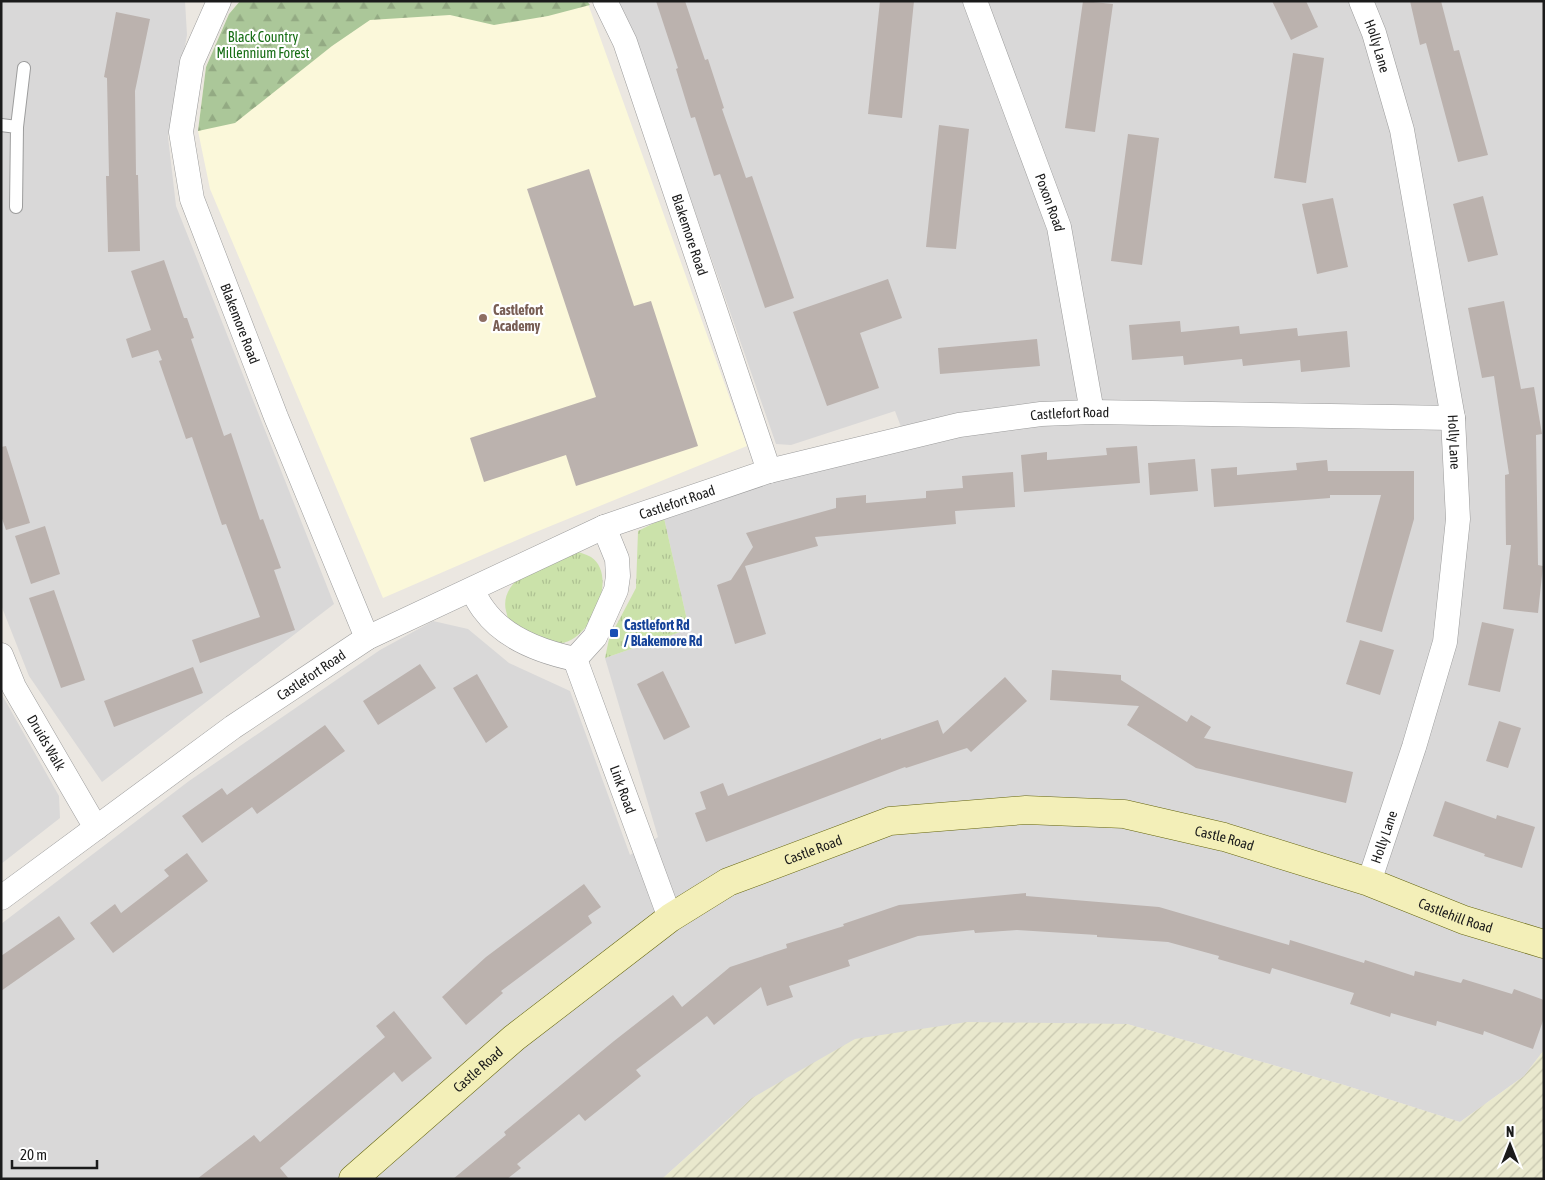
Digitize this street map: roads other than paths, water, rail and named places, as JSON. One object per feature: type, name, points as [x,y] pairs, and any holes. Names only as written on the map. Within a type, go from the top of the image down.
[{"type":"street","name":"Blakemore Road","points":[[219,1],[192,62],[181,132],[192,199],[276,417],[367,638]]},
{"type":"street","name":"Blakemore Road","points":[[606,1],[625,42],[768,471]]},
{"type":"street","name":"Poxon Road","points":[[975,1],[1059,227],[1092,412]]},
{"type":"street","name":"Holly Lane","points":[[1361,1],[1374,33],[1402,130],[1453,418],[1458,519],[1445,642],[1414,747],[1369,882]]},
{"type":"street","name":"Castlefort Road","points":[[1,898],[233,726],[367,638],[604,527],[768,471],[959,425],[1041,414],[1092,412],[1453,418]]},
{"type":"street","points":[[472,590],[484,611],[500,627],[524,642],[551,654],[575,659],[595,637],[616,590],[618,576],[617,559],[604,527]]},
{"type":"street","name":"Druids Walk","points":[[1,655],[14,687],[96,828]]},
{"type":"street","name":"Link Road","points":[[575,659],[670,918]]},
{"type":"street","name":"Castle Road","points":[[352,1179],[514,1038],[670,918],[728,882],[890,820],[1026,810],[1124,814],[1224,838],[1369,882]]},
{"type":"street","name":"Castlehill Road","points":[[1369,882],[1464,920],[1544,944]]},
{"type":"lane","points":[[16,207],[17,127],[24,68]]},
{"type":"lane","points":[[1,125],[17,127]]},
{"type":"place","name":"Castlefort Academy","points":[[483,318]]},
{"type":"place","name":"Castlefort Rd / Blakemore Rd","points":[[614,633]]},
{"type":"park label","name":"Black Country Millennium Forest","points":[[263,46]]}]
